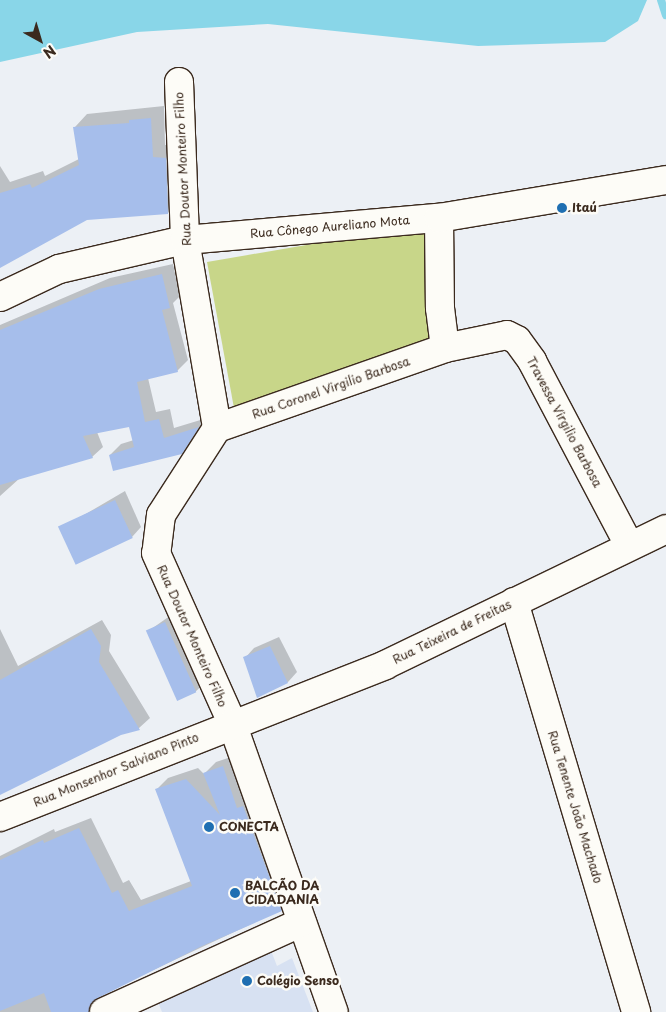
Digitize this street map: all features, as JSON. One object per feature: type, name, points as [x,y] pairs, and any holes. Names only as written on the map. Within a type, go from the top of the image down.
[{"type":"street","name":"Rua Doutor Monteiro Filho","points":[[179,82],[185,240],[217,428],[161,515],[156,552],[232,723],[334,1012]]},
{"type":"street","name":"Rua Cônego Aureliano Mota","points":[[0,297],[59,269],[185,240],[439,218],[666,180]]},
{"type":"street","points":[[439,218],[440,308],[445,348]]},
{"type":"street","name":"Travessa Virgilio Barbosa","points":[[445,348],[497,335],[517,340],[532,361],[629,545]]},
{"type":"street","name":"Rua Coronel Virgilio Barbosa","points":[[217,428],[445,348]]},
{"type":"street","name":"Rua Teixeira de Freitas","points":[[232,723],[385,665],[629,545],[666,529]]},
{"type":"street","name":"Rua Tenente João Machado","points":[[514,602],[636,1012]]},
{"type":"street","name":"Rua Monsenhor Salviano Pinto","points":[[0,817],[232,723]]},
{"type":"street","points":[[104,1012],[302,922]]},
{"type":"shaded area","name":"Colégio Senso","points":[[270,948],[277,966],[292,958],[313,1012],[162,1012],[156,997]]},
{"type":"green space","points":[[423,225],[435,311],[428,341],[234,408],[207,262]]},
{"type":"water","points":[[0,0],[647,0],[638,21],[605,42],[478,46],[268,24],[137,32],[0,62]]},
{"type":"building","points":[[151,118],[153,157],[166,158],[168,214],[87,220],[0,268],[0,193],[30,184],[32,188],[79,165],[73,127],[129,123],[129,120]]},
{"type":"building","points":[[162,274],[170,308],[162,310],[178,372],[137,382],[145,422],[159,419],[164,438],[199,427],[182,454],[113,471],[109,455],[134,447],[129,427],[83,436],[93,458],[0,485],[0,330],[99,289]]},
{"type":"building","points":[[115,500],[133,538],[76,565],[58,527]]},
{"type":"building","points":[[165,622],[196,692],[177,701],[146,631]]},
{"type":"building","points":[[91,629],[101,646],[99,662],[140,730],[121,735],[0,795],[0,680]]},
{"type":"building","points":[[270,646],[288,683],[257,698],[243,657]]},
{"type":"building","points":[[223,766],[237,808],[243,806],[282,911],[202,946],[98,998],[90,1005],[89,1012],[51,1012],[44,993],[0,1011],[0,860],[43,840],[44,843],[79,828],[112,893],[118,890],[129,911],[192,886],[155,789],[186,779],[220,815],[203,773]]},
{"type":"waterway","points":[[661,0],[666,15]]},
{"type":"place","name":"Itaú","points":[[562,208]]},
{"type":"place","name":"CONECTA","points":[[209,827]]},
{"type":"place","name":"BALCÃO DA CIDADANIA","points":[[235,893]]},
{"type":"place","name":"Colégio Senso","points":[[247,981]]}]
